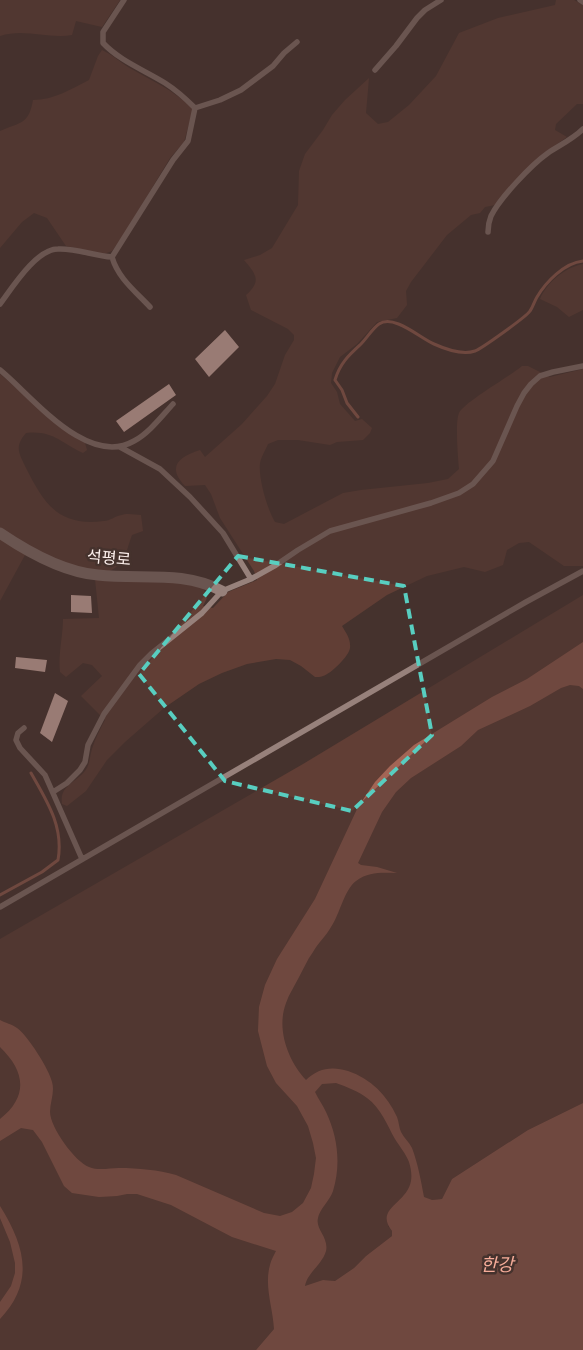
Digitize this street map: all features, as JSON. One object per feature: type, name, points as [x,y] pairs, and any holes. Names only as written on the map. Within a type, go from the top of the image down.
[{"type":"street","name":"석평로","points":[[0,533],[46,558],[86,574],[195,580],[222,591]]},
{"type":"lane","points":[[124,0],[103,32],[103,43],[128,63],[165,83],[195,108]]},
{"type":"lane","points":[[375,70],[425,10],[442,0]]},
{"type":"lane","points":[[195,108],[220,100],[241,90],[273,66],[296,42]]},
{"type":"lane","points":[[112,257],[173,160],[188,141],[195,108]]},
{"type":"lane","points":[[488,232],[490,218],[519,181],[548,153],[570,140],[583,129]]},
{"type":"lane","points":[[0,304],[26,271],[48,250],[65,249],[112,257]]},
{"type":"lane","points":[[112,257],[116,269],[122,278],[150,307]]},
{"type":"lane","points":[[53,792],[67,783],[80,770],[85,762],[88,745],[101,720],[115,697],[140,665],[150,654],[202,613],[222,591],[251,579],[330,531],[432,503],[459,493],[473,484],[493,461],[517,406],[531,384],[540,376],[583,366]]},
{"type":"lane","points":[[0,370],[50,416],[84,440],[99,446],[120,447],[132,443],[142,436],[173,404]]},
{"type":"lane","points":[[120,447],[160,469],[190,497],[223,533],[251,579]]},
{"type":"lane","points":[[0,907],[517,607],[583,571]]},
{"type":"lane","points":[[24,728],[18,733],[16,740],[29,759],[41,769],[82,859]]},
{"type":"highlighted area","points":[[238,556],[404,586],[432,735],[352,811],[225,781],[139,674]]},
{"type":"shaded area","points":[[0,0],[120,0],[102,27],[76,21],[72,35],[54,36],[18,33],[0,36]]},
{"type":"shaded area","points":[[556,0],[574,0],[583,5],[583,104],[577,104],[556,124],[555,130],[567,137],[540,156],[495,205],[485,207],[480,213],[471,215],[447,235],[411,282],[406,291],[407,305],[397,318],[377,322],[357,344],[340,357],[332,373],[331,383],[337,392],[340,404],[355,421],[362,419],[372,428],[370,433],[363,440],[337,442],[330,445],[298,440],[278,440],[268,444],[261,461],[260,476],[269,509],[275,522],[284,524],[343,493],[448,479],[459,469],[458,417],[459,413],[469,403],[522,366],[528,366],[550,377],[583,369],[583,566],[564,566],[529,542],[519,543],[507,550],[503,565],[485,572],[464,567],[427,576],[387,595],[342,626],[349,639],[350,648],[343,660],[326,675],[315,677],[290,660],[276,659],[247,664],[199,684],[164,708],[125,742],[107,760],[86,791],[67,806],[62,804],[63,792],[87,768],[91,751],[105,720],[81,696],[102,676],[92,665],[83,663],[66,677],[60,672],[63,619],[99,618],[95,579],[196,584],[204,590],[207,598],[203,606],[213,608],[228,592],[257,580],[254,571],[220,518],[211,494],[205,485],[185,486],[176,468],[181,459],[192,453],[200,450],[205,457],[242,424],[275,384],[285,355],[294,340],[294,335],[288,329],[251,310],[246,295],[254,286],[256,278],[252,269],[244,260],[260,255],[272,248],[298,205],[299,171],[305,154],[332,115],[369,78],[366,113],[378,124],[388,122],[409,105],[436,76],[459,33],[498,18],[555,5]]},
{"type":"shaded area","points":[[102,50],[170,91],[193,109],[184,142],[170,158],[112,251],[104,254],[66,246],[47,218],[34,213],[22,222],[0,248],[0,131],[23,121],[29,114],[33,100],[55,96],[89,80]]},
{"type":"shaded area","points":[[583,264],[583,310],[569,317],[557,307],[540,299],[547,287],[558,276],[570,268]]},
{"type":"shaded area","points":[[0,374],[51,419],[85,443],[87,450],[83,453],[43,433],[26,433],[22,438],[19,446],[20,454],[39,492],[47,502],[64,516],[88,522],[104,521],[124,514],[141,515],[143,531],[132,535],[124,558],[118,566],[106,573],[25,555],[0,601]]},
{"type":"shaded area","points":[[583,595],[583,1103],[528,1130],[452,1179],[442,1199],[432,1200],[388,1226],[392,1231],[392,1236],[354,1268],[335,1281],[323,1280],[274,1329],[256,1350],[0,1350],[0,939],[303,764]]},
{"type":"water","name":"한강","points":[[583,642],[583,689],[579,686],[570,685],[561,688],[530,706],[478,730],[461,746],[411,778],[396,792],[382,812],[358,863],[397,873],[371,874],[356,881],[348,890],[334,922],[309,958],[286,1003],[282,1023],[289,1054],[306,1080],[315,1073],[326,1069],[342,1069],[364,1078],[383,1095],[393,1109],[401,1132],[412,1148],[418,1166],[424,1197],[432,1200],[442,1199],[452,1179],[528,1130],[583,1103],[583,1350],[256,1350],[274,1329],[269,1297],[268,1273],[270,1263],[276,1251],[232,1237],[171,1205],[137,1194],[99,1197],[72,1193],[64,1186],[42,1142],[33,1130],[21,1128],[0,1141],[0,1119],[16,1101],[20,1083],[15,1065],[0,1047],[0,1020],[22,1032],[43,1061],[53,1086],[50,1112],[54,1126],[64,1143],[83,1164],[96,1169],[133,1168],[169,1173],[264,1213],[280,1216],[292,1212],[303,1203],[311,1188],[316,1158],[308,1126],[297,1106],[276,1083],[267,1066],[258,1031],[259,1007],[265,985],[277,959],[315,899],[358,807],[375,782],[414,745],[492,697],[527,679]],"holes":[[[336,1083],[364,1096],[380,1112],[408,1159],[411,1169],[411,1181],[404,1195],[389,1211],[387,1223],[392,1231],[392,1236],[354,1268],[335,1281],[323,1280],[305,1286],[306,1281],[326,1251],[326,1241],[318,1226],[318,1218],[333,1191],[337,1171],[336,1141],[326,1112],[315,1092],[322,1084]]]},
{"type":"water","points":[[0,1206],[9,1221],[20,1250],[22,1278],[11,1305],[0,1319],[0,1302],[11,1286],[15,1273],[15,1263],[10,1242],[0,1218]]},
{"type":"building","points":[[225,330],[239,347],[209,377],[195,359]]},
{"type":"building","points":[[169,384],[176,395],[124,432],[116,421]]},
{"type":"building","points":[[71,595],[91,596],[92,613],[71,612]]},
{"type":"building","points":[[16,657],[47,660],[45,672],[15,668]]},
{"type":"building","points":[[55,693],[68,701],[52,742],[40,733]]},
{"type":"waterway","points":[[358,417],[347,403],[342,390],[335,380],[345,360],[379,324],[392,322],[407,328],[434,344],[460,352],[475,351],[527,314],[541,291],[556,274],[569,265],[583,261]]},
{"type":"waterway","points":[[0,895],[42,872],[58,860],[59,836],[53,815],[31,773]]}]
